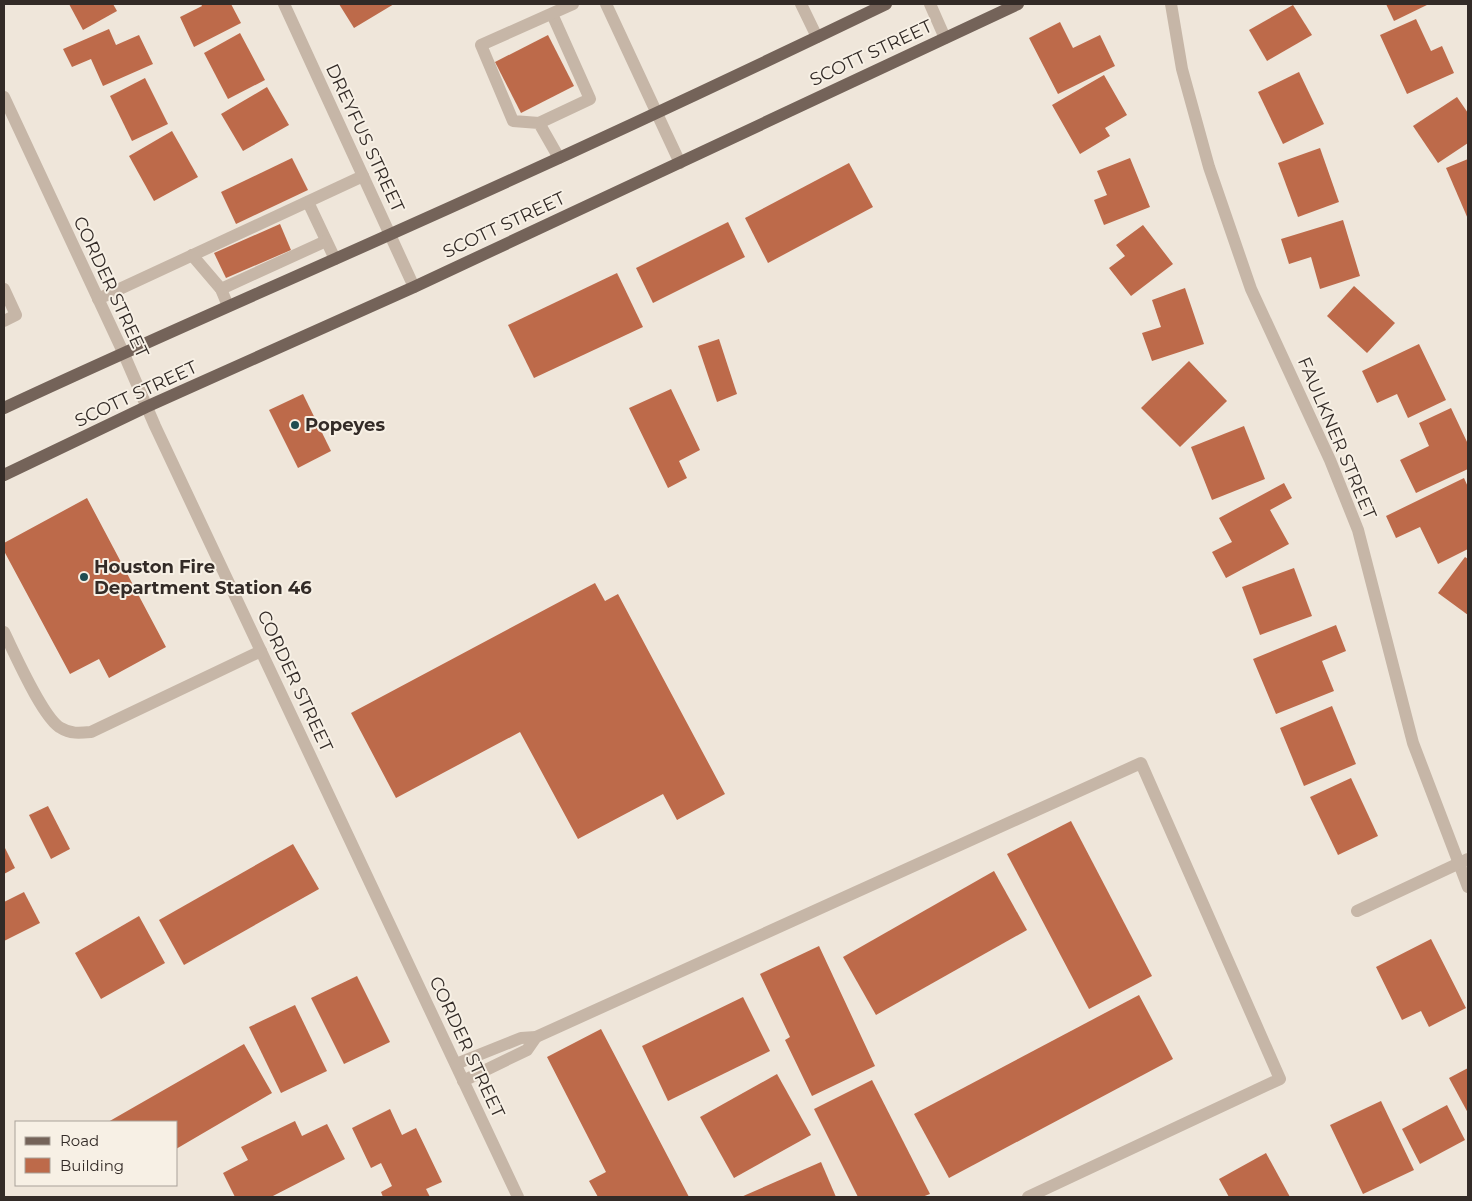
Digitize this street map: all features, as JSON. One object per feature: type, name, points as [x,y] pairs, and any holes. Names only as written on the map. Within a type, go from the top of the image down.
[{"type":"main road","points":[[4,408],[123,352],[559,158],[886,4]]},
{"type":"main road","name":"SCOTT STREET","points":[[4,475],[146,407],[414,287],[1018,4]]},
{"type":"street","name":"DREYFUS STREET","points":[[284,4],[414,287]]},
{"type":"street","points":[[552,14],[590,99],[539,123],[513,121],[481,45],[573,4]]},
{"type":"street","points":[[606,4],[680,163]]},
{"type":"street","points":[[801,4],[817,37]]},
{"type":"street","points":[[930,4],[945,38]]},
{"type":"street","name":"FAULKNER STREET","points":[[1170,4],[1182,69],[1213,176],[1252,289],[1330,460],[1358,530],[1413,743],[1463,861],[1468,887]]},
{"type":"street","name":"CORDER STREET","points":[[4,97],[123,352],[146,407],[518,1197]]},
{"type":"street","points":[[539,123],[559,158]]},
{"type":"street","points":[[4,130],[16,124]]},
{"type":"street","points":[[98,299],[363,176]]},
{"type":"street","points":[[308,202],[335,259]]},
{"type":"street","points":[[220,289],[326,240]]},
{"type":"street","points":[[192,255],[220,289],[228,306]]},
{"type":"street","points":[[4,289],[16,315],[4,321]]},
{"type":"street","points":[[4,632],[47,714],[59,728],[73,733],[91,732],[261,651]]},
{"type":"street","points":[[456,1064],[521,1038],[536,1037],[1141,763],[1280,1079],[1028,1197]]},
{"type":"street","points":[[1357,911],[1463,861]]},
{"type":"street","points":[[464,1081],[527,1050],[536,1037]]},
{"type":"building","points":[[69,4],[113,4],[117,11],[83,30]]},
{"type":"building","points":[[201,4],[231,4],[241,23],[194,47],[180,17],[202,6]]},
{"type":"building","points":[[339,4],[394,4],[354,28]]},
{"type":"building","points":[[1386,4],[1429,4],[1394,21]]},
{"type":"building","points":[[1293,5],[1312,35],[1267,61],[1249,30]]},
{"type":"building","points":[[1416,19],[1431,51],[1442,46],[1454,73],[1407,94],[1380,35]]},
{"type":"building","points":[[1060,22],[1073,48],[1100,35],[1115,66],[1058,94],[1029,38]]},
{"type":"building","points":[[109,29],[116,45],[139,35],[153,64],[103,86],[91,59],[72,67],[63,49]]},
{"type":"building","points":[[240,33],[265,80],[228,99],[204,53]]},
{"type":"building","points":[[548,35],[574,86],[521,113],[495,62]]},
{"type":"building","points":[[1299,72],[1324,124],[1283,144],[1258,92]]},
{"type":"building","points":[[1104,75],[1127,115],[1105,128],[1110,136],[1080,154],[1052,105]]},
{"type":"building","points":[[145,78],[168,124],[132,141],[110,96]]},
{"type":"building","points":[[267,87],[289,125],[243,151],[221,114]]},
{"type":"building","points":[[1457,97],[1468,113],[1468,143],[1438,163],[1413,126]]},
{"type":"building","points":[[172,131],[198,177],[154,201],[129,156]]},
{"type":"building","points":[[1320,148],[1339,202],[1298,217],[1278,163]]},
{"type":"building","points":[[292,158],[308,190],[236,224],[221,192]]},
{"type":"building","points":[[1130,158],[1150,207],[1104,225],[1094,200],[1107,195],[1097,171]]},
{"type":"building","points":[[1468,159],[1468,219],[1446,168]]},
{"type":"building","points":[[849,163],[873,207],[768,263],[745,218]]},
{"type":"building","points":[[1343,220],[1360,276],[1320,289],[1311,257],[1289,264],[1281,239]]},
{"type":"building","points":[[728,222],[745,257],[653,303],[636,268]]},
{"type":"building","points":[[280,224],[291,250],[226,278],[214,253]]},
{"type":"building","points":[[1143,225],[1173,264],[1131,296],[1109,268],[1125,256],[1116,245]]},
{"type":"building","points":[[617,273],[643,327],[534,378],[508,325]]},
{"type":"building","points":[[1354,286],[1395,323],[1367,353],[1327,316]]},
{"type":"building","points":[[1185,288],[1204,344],[1152,361],[1142,333],[1161,327],[1152,300]]},
{"type":"building","points":[[719,339],[737,394],[717,402],[698,346]]},
{"type":"building","points":[[1419,344],[1446,400],[1408,418],[1397,394],[1377,403],[1362,371]]},
{"type":"building","points":[[1189,361],[1227,401],[1180,447],[1141,408]]},
{"type":"building","points":[[671,389],[700,450],[679,461],[687,478],[668,488],[629,408]]},
{"type":"building","points":[[303,394],[331,451],[298,468],[269,410]]},
{"type":"building","points":[[1451,408],[1468,444],[1468,469],[1416,493],[1400,460],[1429,446],[1419,423]]},
{"type":"building","points":[[1244,426],[1265,479],[1212,500],[1191,447]]},
{"type":"building","points":[[1464,478],[1468,487],[1468,549],[1438,564],[1420,527],[1396,538],[1386,516]]},
{"type":"building","points":[[1284,483],[1292,498],[1270,510],[1289,544],[1226,578],[1212,552],[1232,542],[1219,518]]},
{"type":"building","points":[[87,498],[166,647],[109,678],[99,659],[70,674],[4,551],[4,543]]},
{"type":"building","points":[[1465,557],[1468,559],[1468,615],[1438,593]]},
{"type":"building","points":[[1294,568],[1312,616],[1260,635],[1242,587]]},
{"type":"building","points":[[595,583],[605,601],[618,594],[725,794],[677,820],[663,794],[578,839],[520,732],[396,798],[351,713]]},
{"type":"building","points":[[1336,625],[1346,651],[1322,661],[1334,691],[1276,714],[1253,659]]},
{"type":"building","points":[[1332,706],[1356,764],[1304,786],[1280,728]]},
{"type":"building","points":[[1351,778],[1378,836],[1338,855],[1310,797]]},
{"type":"building","points":[[48,806],[70,849],[51,859],[29,815]]},
{"type":"building","points":[[1071,821],[1152,976],[1089,1009],[1007,854]]},
{"type":"building","points":[[293,844],[319,889],[184,965],[159,920]]},
{"type":"building","points":[[4,846],[15,868],[4,874]]},
{"type":"building","points":[[994,871],[1027,930],[876,1015],[843,957]]},
{"type":"building","points":[[24,892],[40,923],[4,941],[4,902]]},
{"type":"building","points":[[139,916],[165,963],[101,999],[75,953]]},
{"type":"building","points":[[1431,939],[1466,1008],[1429,1027],[1421,1011],[1402,1020],[1376,967]]},
{"type":"building","points":[[819,946],[875,1066],[812,1096],[785,1040],[790,1037],[760,974]]},
{"type":"building","points":[[357,976],[390,1042],[344,1064],[311,998]]},
{"type":"building","points":[[1139,995],[1173,1059],[949,1178],[914,1114]]},
{"type":"building","points":[[743,997],[770,1051],[668,1101],[642,1046]]},
{"type":"building","points":[[295,1005],[327,1071],[281,1093],[249,1027]]},
{"type":"building","points":[[601,1029],[689,1197],[598,1197],[589,1181],[606,1172],[547,1057]]},
{"type":"building","points":[[244,1044],[272,1093],[178,1148],[178,1121],[110,1121]]},
{"type":"building","points":[[1468,1068],[1468,1113],[1449,1078]]},
{"type":"building","points":[[777,1074],[811,1135],[734,1178],[700,1117]]},
{"type":"building","points":[[872,1080],[930,1194],[922,1197],[858,1197],[814,1109]]},
{"type":"building","points":[[1381,1101],[1414,1170],[1363,1194],[1330,1125]]},
{"type":"building","points":[[1447,1105],[1465,1140],[1420,1164],[1402,1129]]},
{"type":"building","points":[[390,1109],[402,1135],[416,1128],[442,1182],[426,1189],[430,1197],[383,1197],[381,1192],[392,1186],[381,1163],[371,1168],[352,1128]]},
{"type":"building","points":[[295,1121],[302,1136],[327,1124],[345,1159],[271,1197],[235,1197],[223,1173],[248,1160],[241,1147]]},
{"type":"building","points":[[1266,1153],[1290,1197],[1229,1197],[1219,1179]]},
{"type":"building","points":[[821,1162],[836,1197],[741,1197]]},
{"type":"place","name":"Popeyes","points":[[295,425]]},
{"type":"place","name":"Houston Fire Department Station 46","points":[[84,577]]}]
